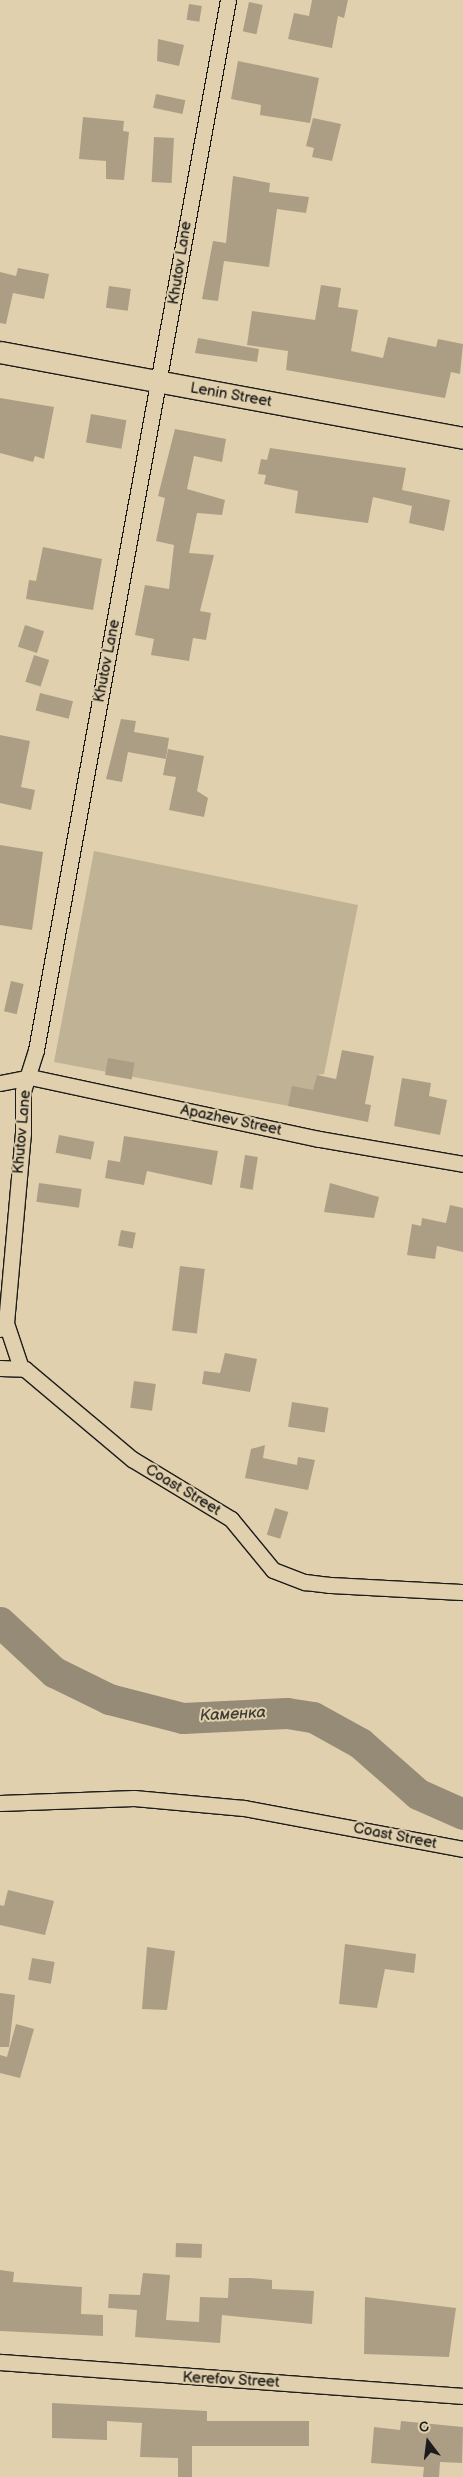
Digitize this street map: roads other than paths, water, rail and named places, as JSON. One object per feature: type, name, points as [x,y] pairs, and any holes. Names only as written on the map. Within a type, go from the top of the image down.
[{"type":"street","name":"Khutov Lane","points":[[3,1326],[23,1134],[23,1091],[30,1077],[159,382],[202,126],[228,0]]},
{"type":"street","name":"Lenin Street","points":[[0,352],[463,438]]},
{"type":"street","name":"Apazhev Street","points":[[0,1083],[30,1077],[319,1139],[463,1164]]},
{"type":"street","points":[[0,1368],[22,1368],[3,1326]]},
{"type":"street","name":"Coast Street","points":[[22,1368],[46,1383],[132,1459],[231,1519],[273,1570],[305,1582],[329,1585],[463,1592]]},
{"type":"street","name":"Coast Street","points":[[0,1803],[134,1798],[244,1808],[463,1849]]},
{"type":"street","name":"Kerefov Street","points":[[0,2362],[463,2396]]},
{"type":"waterway","name":"Каменка","points":[[0,1622],[54,1672],[109,1699],[183,1718],[287,1713],[313,1717],[360,1743],[418,1794],[463,1814]]}]
